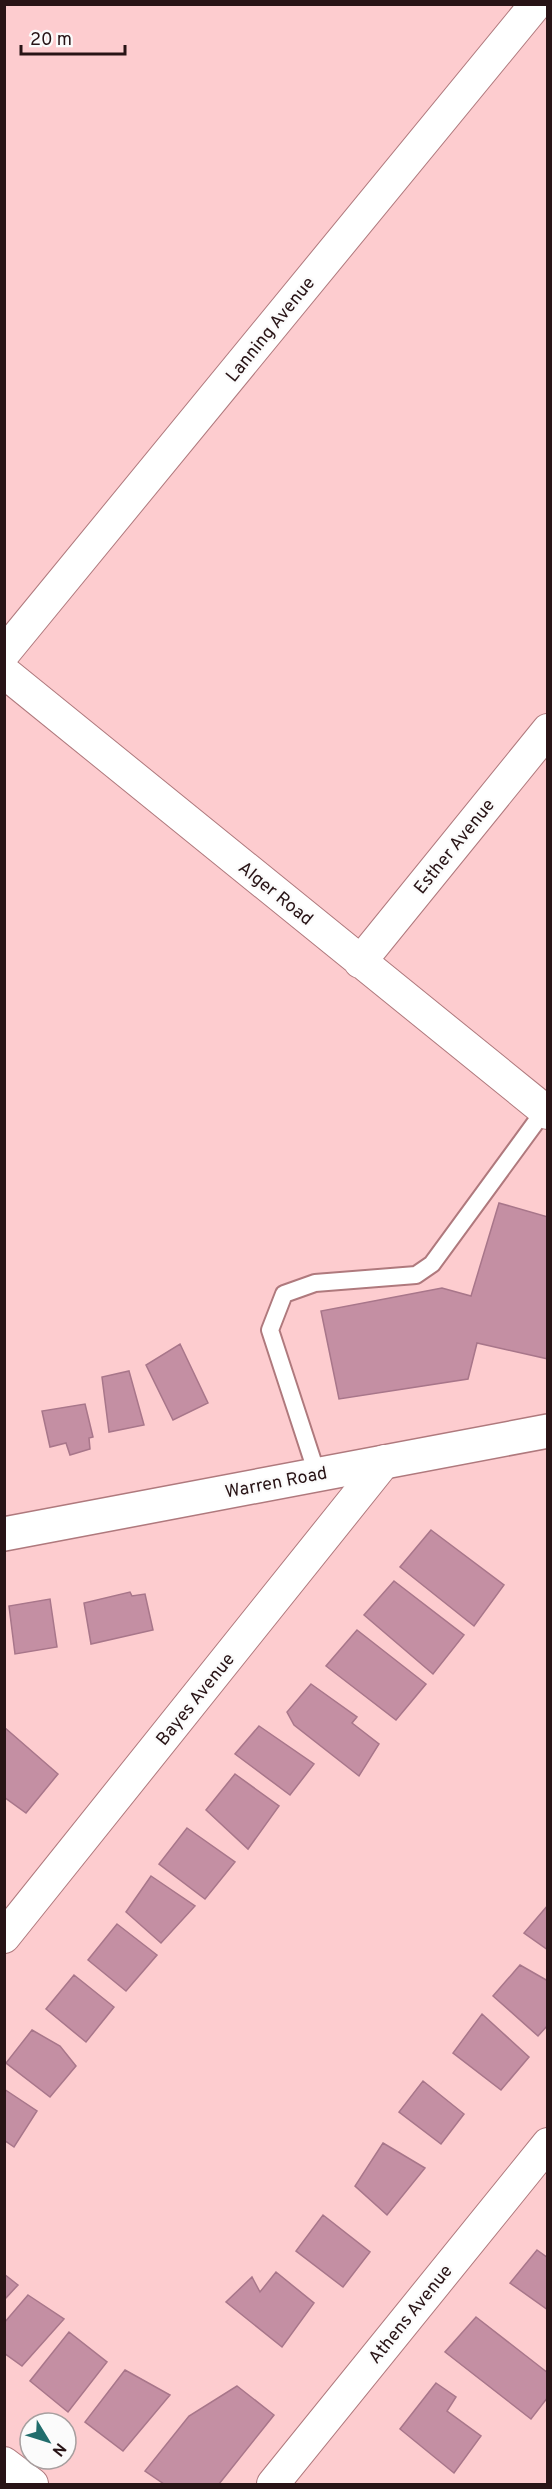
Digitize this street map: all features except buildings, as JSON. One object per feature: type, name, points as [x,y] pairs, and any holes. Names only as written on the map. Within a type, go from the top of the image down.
[{"type":"main road","name":"Warren Road","points":[[4,1534],[548,1431]]},
{"type":"street","name":"Lanning Avenue","points":[[4,653],[536,4]]},
{"type":"street","name":"Alger Road","points":[[4,672],[546,1112]]},
{"type":"street","name":"Esther Avenue","points":[[360,962],[548,730]]},
{"type":"street","name":"Bayes Avenue","points":[[4,1937],[385,1461]]},
{"type":"street","name":"Athens Avenue","points":[[273,2484],[548,2144]]},
{"type":"street","points":[[4,2463],[32,2484]]},
{"type":"lane","points":[[317,1474],[270,1330],[284,1294],[315,1283],[416,1275],[432,1264],[546,1112]]}]
